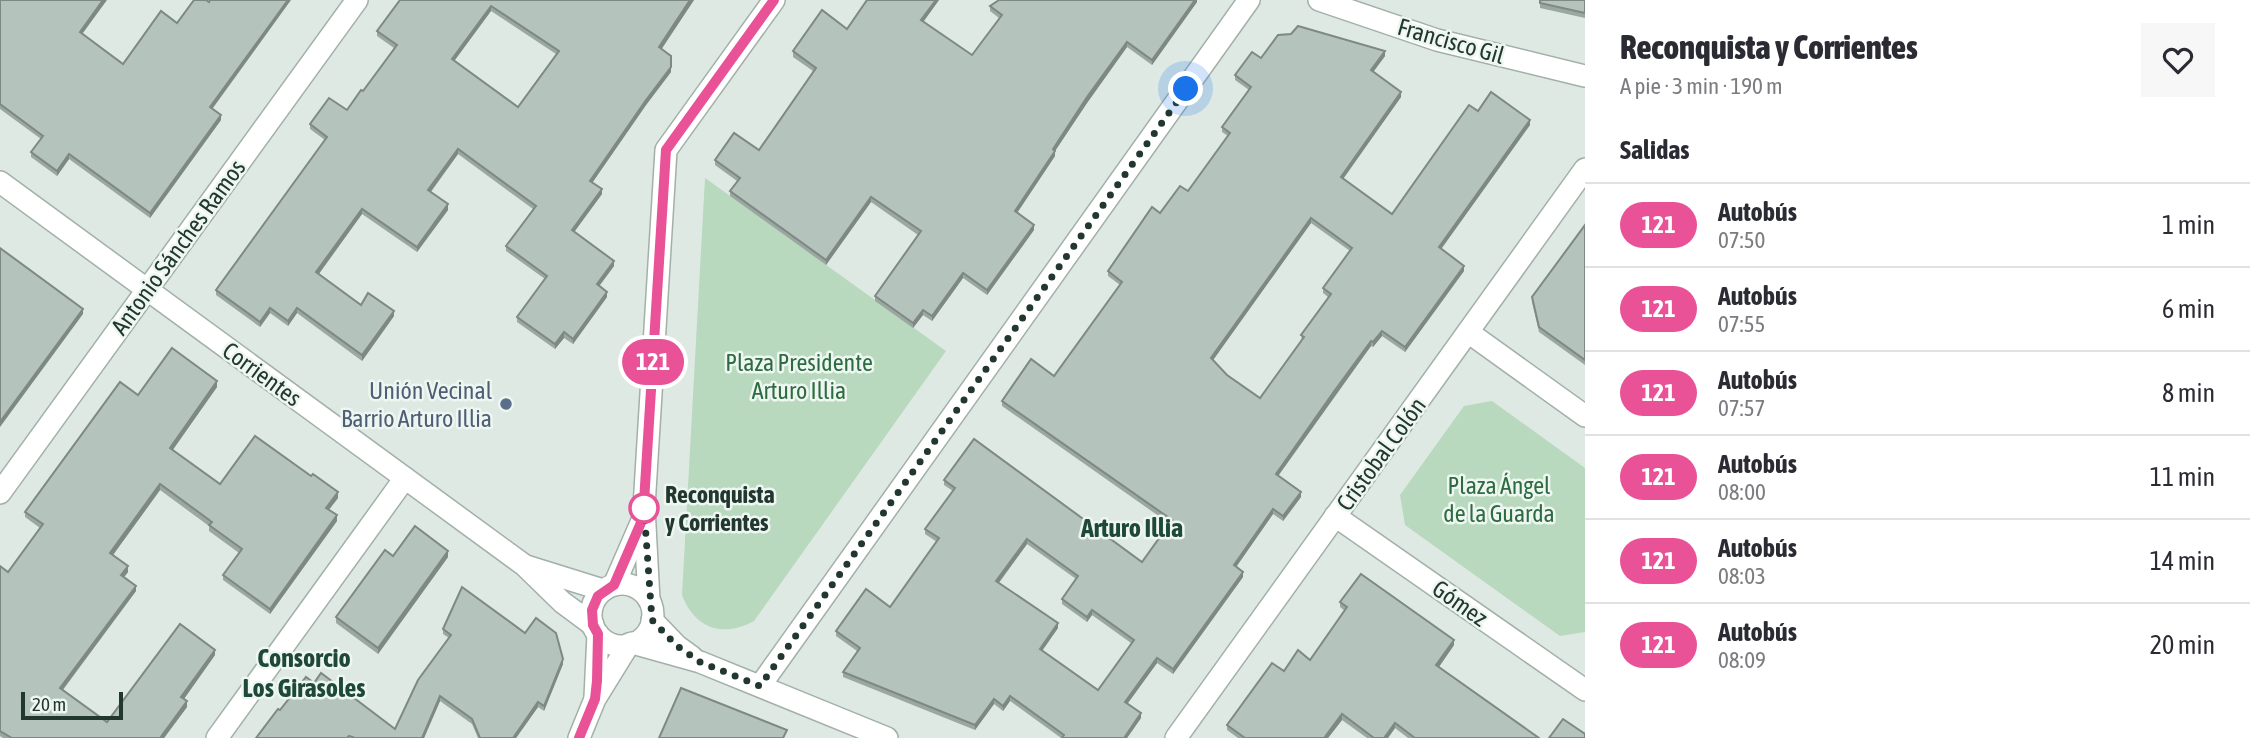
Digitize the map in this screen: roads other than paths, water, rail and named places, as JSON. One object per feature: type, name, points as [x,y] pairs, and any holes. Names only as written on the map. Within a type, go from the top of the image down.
[{"type":"street","name":"Antonio Sánches Ramos","points":[[0,493],[356,0]]},
{"type":"street","points":[[579,738],[595,699],[631,644],[643,637],[651,610],[643,518],[666,150],[774,0]]},
{"type":"street","points":[[760,686],[1249,0]]},
{"type":"street","name":"Francisco Gil","points":[[1319,0],[1437,40],[1585,76]]},
{"type":"street","name":"Cristobal Colón","points":[[1176,738],[1585,169]]},
{"type":"street","name":"Corrientes","points":[[0,182],[524,565],[562,602],[596,629]]},
{"type":"street","points":[[1468,332],[1585,416]]},
{"type":"street","points":[[217,738],[405,478]]},
{"type":"street","name":"Gómez","points":[[1335,516],[1585,690]]},
{"type":"street","points":[[595,699],[596,629],[592,610],[598,596],[609,588],[643,518]]},
{"type":"street","name":"Corrientes","points":[[524,565],[609,588]]},
{"type":"street","points":[[609,588],[634,586],[677,646],[700,662]]},
{"type":"street","points":[[596,629],[612,644],[631,644],[700,662],[887,738]]},
{"type":"place","name":"Unión Vecinal Barrio Arturo Illia","points":[[506,404]]},
{"type":"place","name":"Reconquista y Corrientes","points":[[644,508]]},
{"type":"district","name":"Arturo Illia","points":[[1132,528]]},
{"type":"district","name":"Consorcio Los Girasoles","points":[[304,673]]},
{"type":"park label","name":"Plaza Presidente Arturo Illia","points":[[799,376]]},
{"type":"park label","name":"Plaza Ángel de la Guarda","points":[[1499,499]]}]
